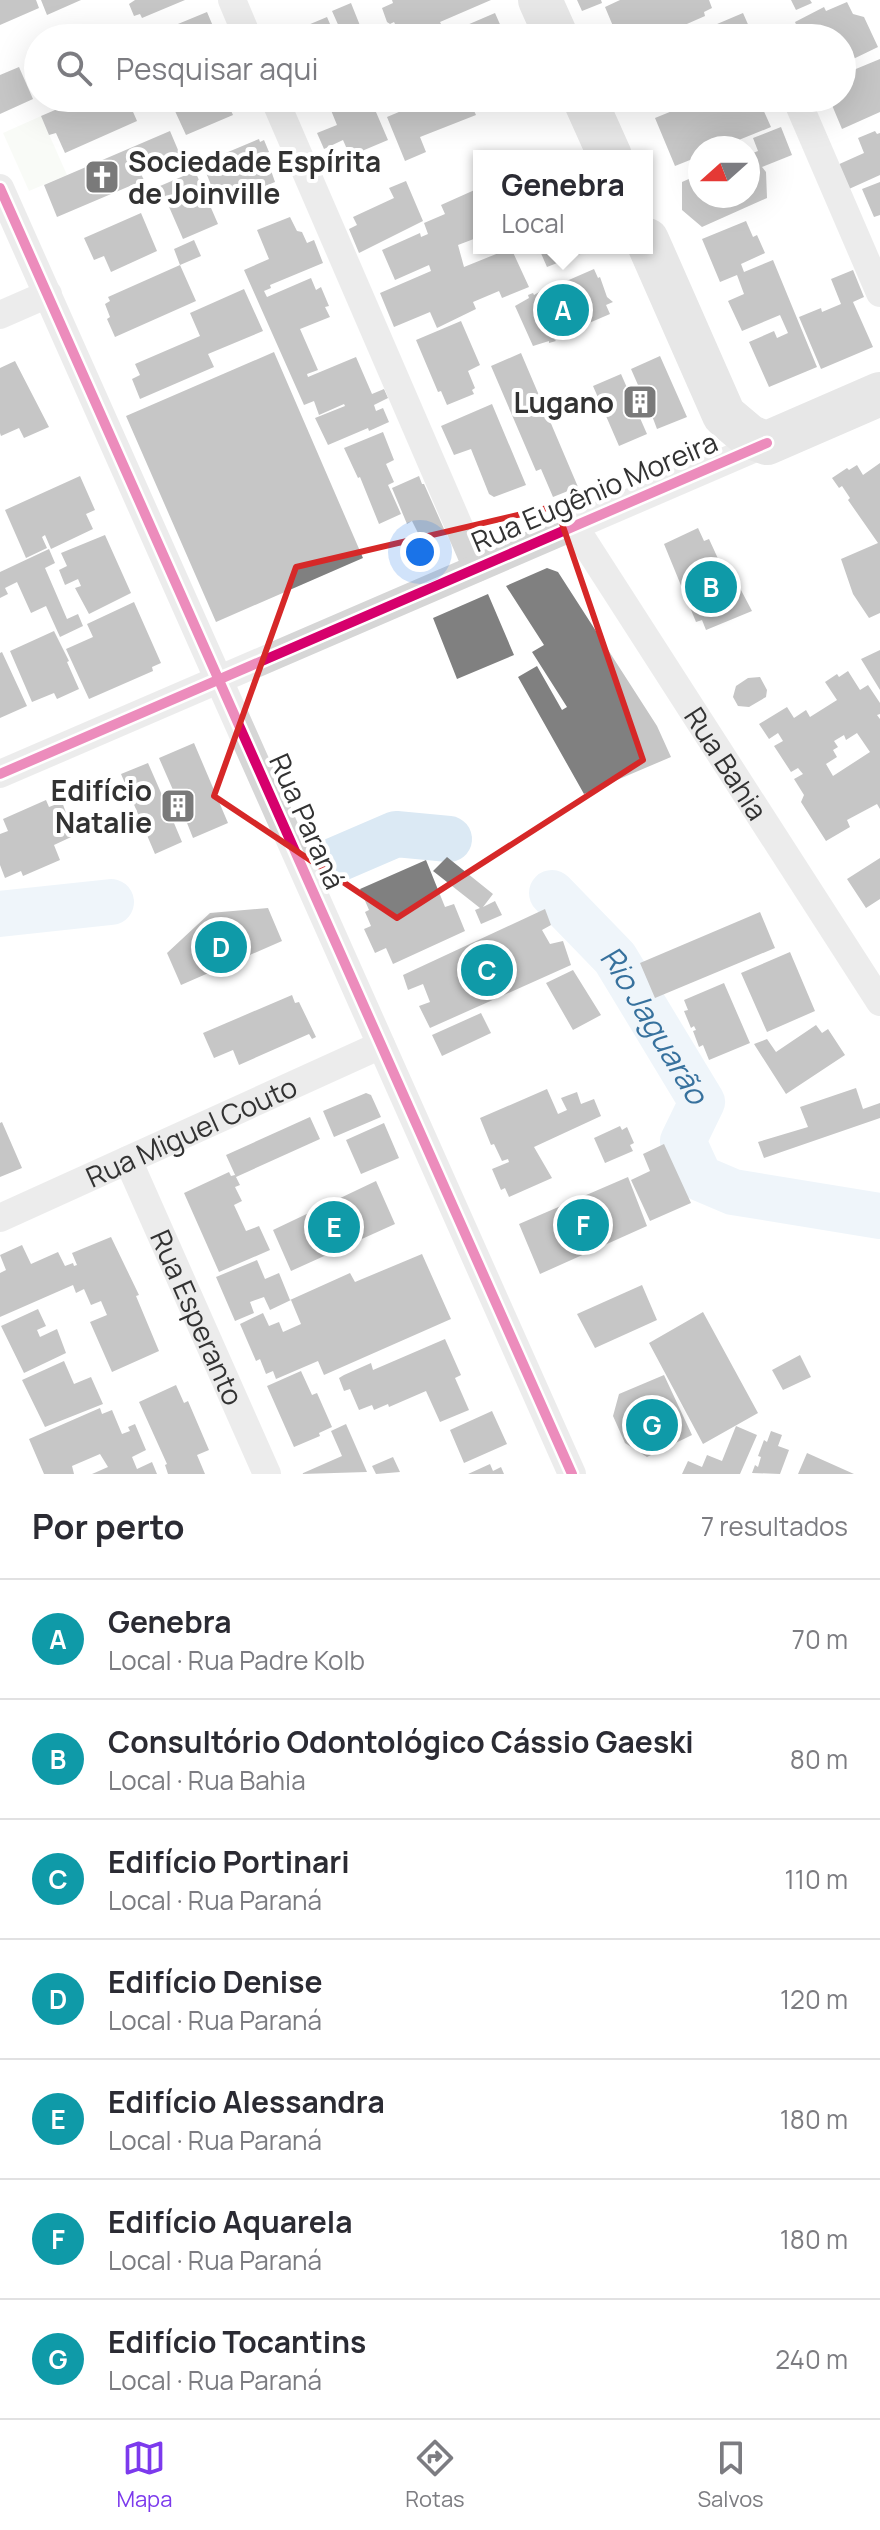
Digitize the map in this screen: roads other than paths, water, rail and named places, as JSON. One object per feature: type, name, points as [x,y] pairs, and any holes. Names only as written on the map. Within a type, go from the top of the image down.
[{"type":"main road","points":[[540,0],[551,24]]},
{"type":"main road","points":[[590,112],[607,150]]},
{"type":"main road","points":[[653,254],[724,415],[750,437],[767,443]]},
{"type":"main road","name":"Rua Eugênio Moreira","points":[[767,443],[880,394]]},
{"type":"street","points":[[232,0],[242,24]]},
{"type":"street","points":[[280,112],[477,568]]},
{"type":"street","points":[[802,112],[880,293]]},
{"type":"street","name":"Rua Paraná","points":[[0,188],[572,1474]]},
{"type":"street","points":[[0,315],[48,294]]},
{"type":"street","points":[[715,465],[722,451],[724,415]]},
{"type":"street","name":"Rua Eugênio Moreira","points":[[0,774],[767,443]]},
{"type":"street","name":"Rua Bahia","points":[[574,526],[880,1002]]},
{"type":"street","name":"Rua Miguel Couto","points":[[0,1218],[381,1045]]},
{"type":"street","name":"Rua Esperanto","points":[[128,1160],[267,1474]]},
{"type":"waterway","name":"Rio Jaguarão","points":[[317,868],[396,834],[449,839]]},
{"type":"waterway","name":"Rio Jaguarão","points":[[552,893],[615,958],[702,1102],[683,1141],[700,1178],[733,1192],[880,1216]]},
{"type":"waterway","name":"Rio Jaguarão","points":[[0,914],[111,902]]},
{"type":"place","name":"Sociedade Espírita de Joinville","points":[[102,177]]},
{"type":"place","name":"Genebra","points":[[563,310]]},
{"type":"place","name":"Lugano","points":[[640,402]]},
{"type":"place","name":"Consultório Odontológico Cássio Gaeski","points":[[711,587]]},
{"type":"place","name":"Edifício Natalie","points":[[178,806]]},
{"type":"place","name":"Edifício Denise","points":[[221,947]]},
{"type":"place","name":"Edifício Portinari","points":[[487,970]]},
{"type":"place","name":"Edifício Aquarela","points":[[583,1225]]},
{"type":"place","name":"Edifício Alessandra","points":[[334,1227]]},
{"type":"place","name":"Edifício Tocantins","points":[[652,1425]]}]
